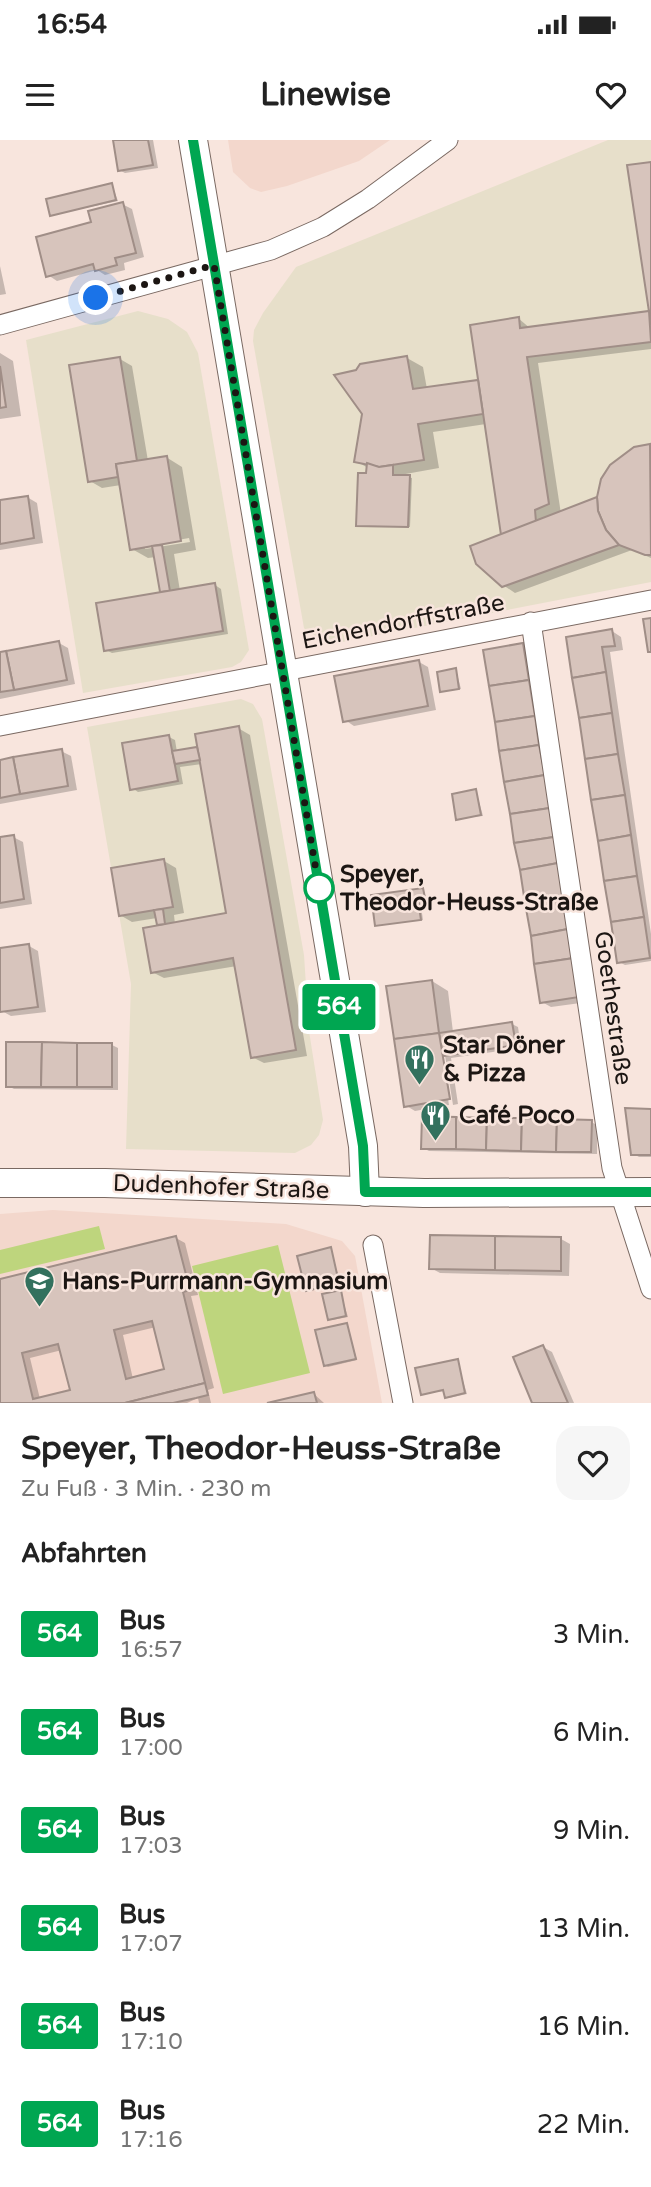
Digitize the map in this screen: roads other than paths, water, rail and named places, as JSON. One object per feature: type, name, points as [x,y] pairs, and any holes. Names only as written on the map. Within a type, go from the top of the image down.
[{"type":"main road","points":[[192,140],[363,1146],[365,1192]]},
{"type":"main road","name":"Dudenhofer Straße","points":[[0,1183],[105,1183],[365,1192],[651,1192]]},
{"type":"street","points":[[0,325],[271,250],[323,227],[397,180],[448,140]]},
{"type":"street","name":"Eichendorffstraße","points":[[0,726],[651,600]]},
{"type":"street","name":"Goethestraße","points":[[531,622],[610,1149],[620,1192],[651,1289]]},
{"type":"street","points":[[373,1245],[403,1403]]},
{"type":"place","name":"Speyer, Theodor-Heuss-Straße","points":[[319,888]]},
{"type":"place","name":"Star Döner & Pizza","points":[[420,1086]]},
{"type":"place","name":"Café Poco","points":[[436,1142]]},
{"type":"place","name":"Hans-Purrmann-Gymnasium","points":[[39,1308]]}]
